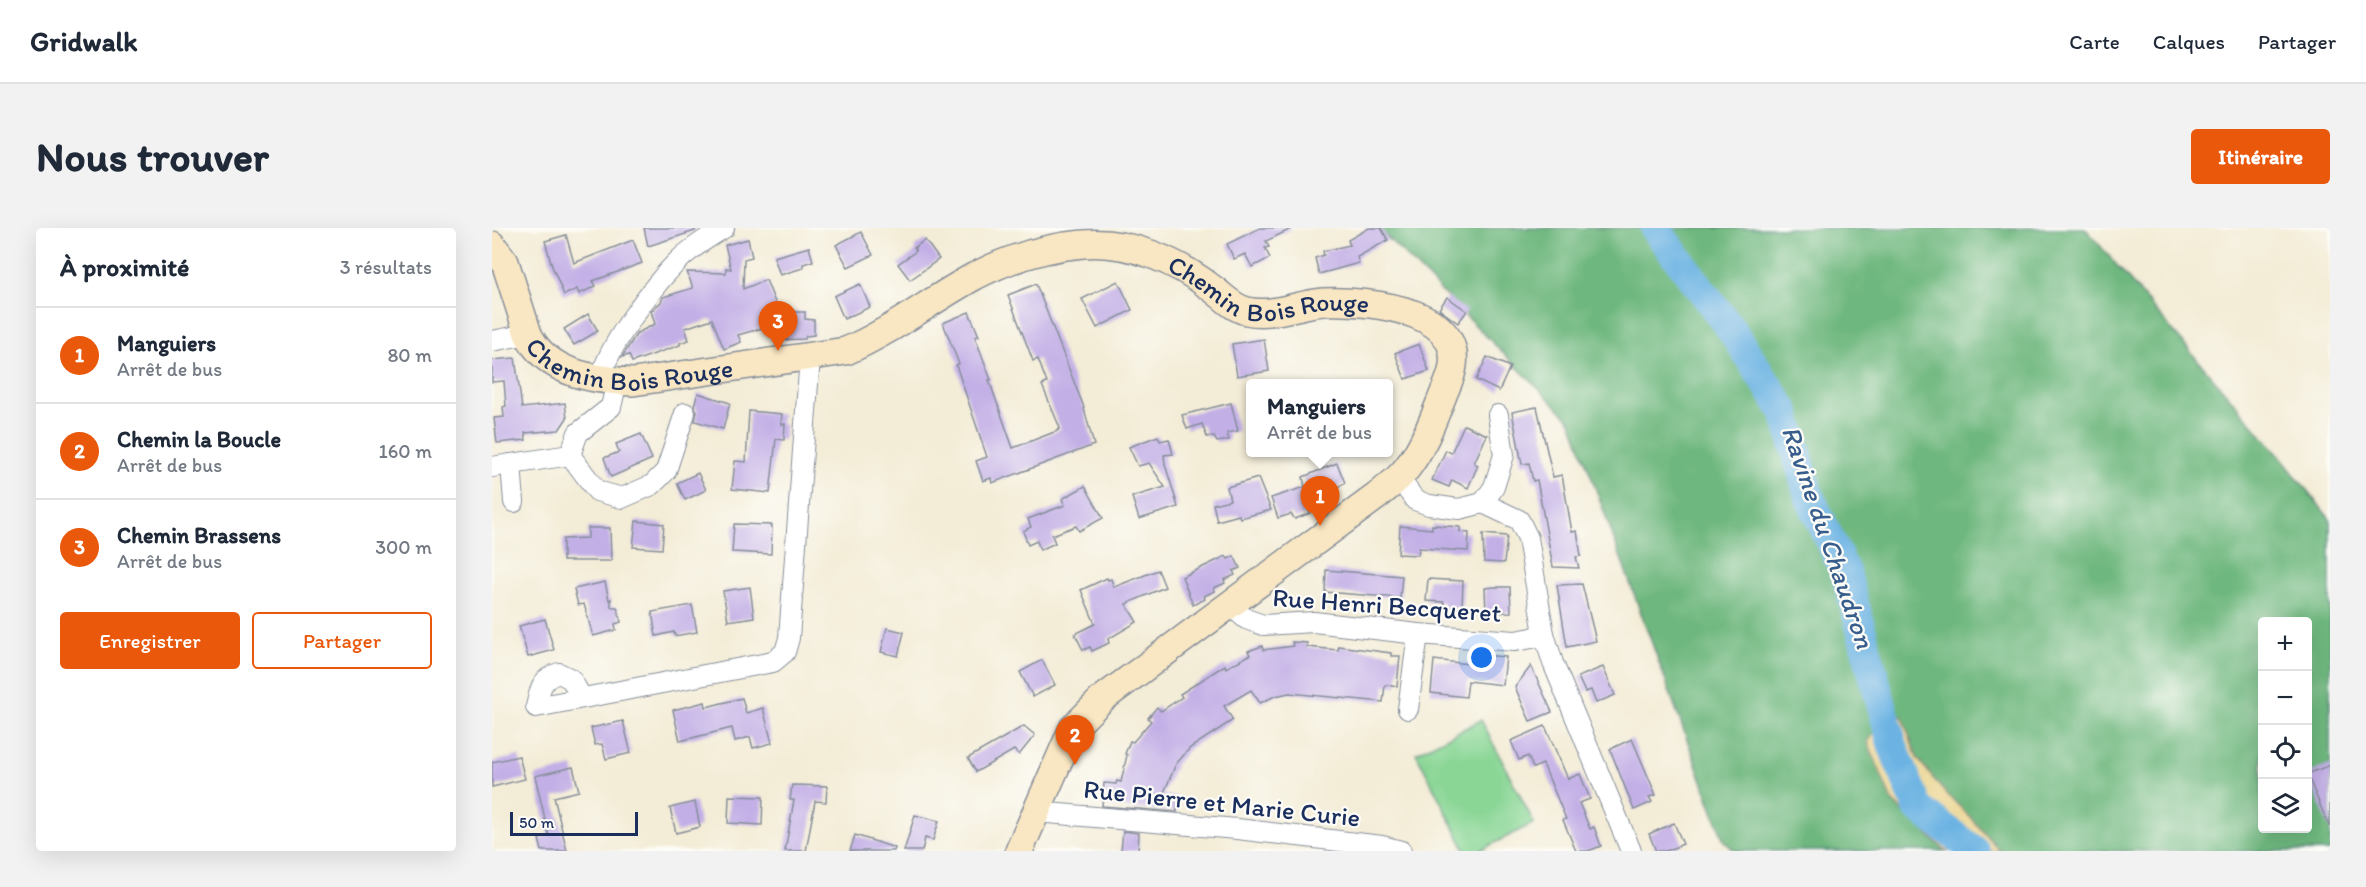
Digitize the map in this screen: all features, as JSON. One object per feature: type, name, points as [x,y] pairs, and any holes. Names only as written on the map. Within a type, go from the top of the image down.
[{"type":"street","points":[[570,455],[578,433],[611,407],[609,380],[602,370],[612,350],[663,278],[679,260],[724,228]]},
{"type":"street","name":"Chemin Bois Rouge","points":[[492,245],[505,262],[532,344],[544,357],[564,369],[609,380],[633,382],[687,372],[846,351],[873,339],[972,278],[1036,252],[1081,244],[1100,243],[1122,246],[1160,256],[1212,288],[1241,310],[1254,313],[1268,312],[1320,303],[1343,302],[1383,305],[1411,313],[1440,328],[1452,344],[1454,356],[1452,374],[1417,454],[1399,478],[1085,714],[1073,728],[1019,851]]},
{"type":"street","points":[[492,341],[528,334]]},
{"type":"street","points":[[582,698],[773,662],[784,652],[789,638],[810,357]]},
{"type":"street","points":[[570,455],[597,491],[622,498],[652,485],[666,471],[685,413]]},
{"type":"street","points":[[1484,503],[1494,487],[1504,455],[1498,415]]},
{"type":"street","points":[[514,502],[502,465],[570,455]]},
{"type":"street","points":[[1399,478],[1415,500],[1429,505],[1459,509],[1484,503],[1519,520],[1528,538],[1544,634],[1553,663],[1627,849]]},
{"type":"street","name":"Rue Henri Becqueret","points":[[1231,606],[1246,619],[1263,624],[1314,622],[1418,634],[1515,641],[1544,634]]},
{"type":"street","points":[[1408,709],[1418,634]]},
{"type":"street","name":"Rue Pierre et Marie Curie","points":[[1036,812],[1237,830],[1382,846],[1401,851]]},
{"type":"green space","points":[[1378,228],[2085,228],[2283,460],[2330,519],[2330,851],[2000,851],[1939,786],[1917,758],[1902,716],[1892,801],[1946,851],[1735,851],[1724,841],[1571,421]]},
{"type":"green space","points":[[1481,720],[1534,823],[1479,851],[1466,851],[1416,753]]},
{"type":"sand","points":[[1902,716],[1917,758],[1939,786],[2000,851],[1946,851],[1892,801],[1868,742],[1885,717]]},
{"type":"building","points":[[644,228],[695,228],[695,231],[648,246]]},
{"type":"building","points":[[1260,228],[1293,228],[1266,241],[1269,247],[1265,248],[1270,258],[1252,267],[1245,254],[1234,259],[1227,244]]},
{"type":"building","points":[[1369,228],[1381,228],[1388,240],[1357,257],[1359,263],[1319,274],[1315,258],[1324,255],[1323,251],[1350,245],[1348,240]]},
{"type":"building","points":[[861,232],[873,255],[848,267],[836,245]]},
{"type":"building","points":[[566,235],[574,263],[633,240],[642,263],[593,281],[596,286],[579,294],[577,289],[564,295],[545,241]]},
{"type":"building","points":[[748,239],[752,257],[744,259],[743,289],[766,280],[779,312],[805,312],[805,319],[814,320],[814,335],[806,336],[805,339],[774,340],[773,325],[738,335],[741,342],[724,349],[712,319],[685,328],[689,340],[680,345],[632,362],[629,355],[622,357],[637,333],[655,324],[651,311],[663,297],[693,288],[687,272],[726,273],[726,268],[731,269],[725,245]]},
{"type":"building","points":[[925,240],[939,259],[910,280],[898,264],[916,251],[914,248]]},
{"type":"building","points":[[809,247],[813,261],[803,264],[803,268],[780,275],[774,257]]},
{"type":"building","points":[[1118,281],[1132,310],[1097,328],[1082,299]]},
{"type":"building","points":[[860,284],[870,307],[844,319],[834,296]]},
{"type":"building","points":[[1036,284],[1083,405],[1094,445],[992,483],[991,478],[983,481],[976,461],[987,457],[956,365],[959,364],[943,323],[969,312],[979,336],[975,337],[1013,448],[1057,431],[1060,428],[1042,385],[1047,383],[1038,359],[1033,361],[1008,295]]},
{"type":"building","points":[[1447,297],[1467,311],[1458,323],[1439,309]]},
{"type":"building","points":[[588,314],[598,331],[574,345],[564,329]]},
{"type":"building","points":[[1264,339],[1269,371],[1237,376],[1232,344]]},
{"type":"building","points":[[1419,344],[1429,371],[1405,379],[1395,353]]},
{"type":"building","points":[[1487,357],[1510,367],[1499,391],[1476,380]]},
{"type":"building","points":[[515,358],[522,408],[565,403],[567,418],[559,430],[525,433],[526,440],[497,443],[494,418],[504,417],[503,407],[506,406],[504,381],[492,382],[492,360]]},
{"type":"building","points":[[698,393],[730,403],[723,429],[695,421],[697,411],[694,405]]},
{"type":"building","points":[[1231,403],[1238,431],[1227,433],[1229,440],[1217,442],[1214,437],[1207,437],[1202,424],[1187,429],[1182,415]]},
{"type":"building","points":[[1537,407],[1553,477],[1562,475],[1572,532],[1577,531],[1581,556],[1576,557],[1579,568],[1553,567],[1537,480],[1533,481],[1529,463],[1522,464],[1512,412]]},
{"type":"building","points":[[749,411],[782,414],[781,424],[785,424],[784,440],[776,439],[770,493],[732,489],[735,461],[746,462]]},
{"type":"building","points":[[1464,425],[1487,435],[1474,463],[1478,465],[1468,488],[1452,480],[1449,487],[1432,480],[1446,450],[1451,453]]},
{"type":"building","points":[[641,434],[652,459],[611,477],[604,458],[619,452],[616,444]]},
{"type":"building","points":[[1158,436],[1160,441],[1169,439],[1173,454],[1164,455],[1165,464],[1178,507],[1139,519],[1132,497],[1165,487],[1149,463],[1138,466],[1129,447]]},
{"type":"building","points":[[1337,463],[1345,483],[1332,490],[1335,498],[1307,506],[1310,513],[1295,519],[1291,514],[1278,518],[1271,498],[1305,487],[1303,477]]},
{"type":"building","points":[[698,473],[706,490],[685,500],[677,483]]},
{"type":"building","points":[[1258,478],[1271,510],[1217,521],[1213,504],[1230,500],[1227,487]]},
{"type":"building","points":[[1085,486],[1103,518],[1079,531],[1076,526],[1052,535],[1055,543],[1040,550],[1037,541],[1028,545],[1023,531],[1031,527],[1028,519],[1065,505],[1062,499]]},
{"type":"building","points":[[636,521],[664,524],[662,549],[633,547]]},
{"type":"building","points":[[734,524],[772,525],[771,554],[732,552]]},
{"type":"building","points":[[1432,525],[1460,527],[1460,532],[1469,533],[1468,551],[1419,548],[1418,555],[1398,554],[1400,526],[1432,529]]},
{"type":"building","points":[[588,528],[610,528],[611,561],[563,561],[563,539],[588,538]]},
{"type":"building","points":[[1483,534],[1507,536],[1504,563],[1484,562]]},
{"type":"building","points":[[1226,556],[1228,559],[1234,556],[1240,568],[1233,571],[1235,575],[1224,580],[1225,583],[1214,588],[1215,591],[1204,596],[1205,599],[1193,605],[1182,577]]},
{"type":"building","points":[[1158,570],[1165,587],[1126,604],[1137,622],[1108,639],[1109,643],[1092,651],[1090,647],[1083,650],[1075,634],[1095,624],[1081,590],[1107,578],[1111,579],[1114,587]]},
{"type":"building","points":[[1326,570],[1402,576],[1400,598],[1325,592]]},
{"type":"building","points":[[1428,579],[1463,581],[1462,608],[1444,607],[1444,602],[1426,601]]},
{"type":"building","points":[[605,582],[609,600],[611,599],[611,607],[617,607],[621,622],[615,624],[616,630],[593,636],[584,604],[578,605],[574,589]]},
{"type":"building","points":[[1582,584],[1596,641],[1567,647],[1557,585]]},
{"type":"building","points":[[750,587],[754,617],[728,621],[723,591]]},
{"type":"building","points":[[1510,587],[1511,612],[1486,613],[1485,588]]},
{"type":"building","points":[[692,605],[697,632],[675,636],[674,632],[656,636],[652,612]]},
{"type":"building","points":[[545,619],[554,650],[528,657],[519,626]]},
{"type":"building","points":[[887,628],[904,632],[898,656],[881,652]]},
{"type":"building","points":[[1292,642],[1307,643],[1307,647],[1338,650],[1339,646],[1400,656],[1397,686],[1385,685],[1383,702],[1289,693],[1260,703],[1251,690],[1224,706],[1233,720],[1190,748],[1176,764],[1163,795],[1178,797],[1177,812],[1102,806],[1104,783],[1121,782],[1127,755],[1125,754],[1130,741],[1133,742],[1151,721],[1148,718],[1157,707],[1161,711],[1182,697],[1180,694],[1225,665],[1226,668],[1250,655],[1248,651],[1262,646],[1263,650],[1293,646]]},
{"type":"building","points":[[1470,654],[1506,657],[1503,685],[1468,681],[1466,697],[1431,693],[1434,660],[1469,664]]},
{"type":"building","points":[[1042,660],[1055,685],[1033,697],[1020,672]]},
{"type":"building","points":[[1531,666],[1552,712],[1530,721],[1515,687]]},
{"type":"building","points":[[1603,667],[1615,695],[1596,703],[1591,690],[1585,692],[1578,677]]},
{"type":"building","points":[[742,698],[746,713],[763,708],[772,743],[753,748],[750,737],[735,741],[732,728],[680,741],[673,710],[705,702],[706,707]]},
{"type":"building","points":[[623,721],[631,753],[606,759],[602,744],[595,745],[591,728]]},
{"type":"building","points":[[1024,726],[1035,735],[1019,755],[1014,750],[976,772],[968,758]]},
{"type":"building","points":[[1545,726],[1568,779],[1580,774],[1590,799],[1579,803],[1590,829],[1594,827],[1601,846],[1588,851],[1576,851],[1563,820],[1566,819],[1543,764],[1533,768],[1528,756],[1519,760],[1511,741]]},
{"type":"building","points":[[1632,739],[1656,795],[1649,797],[1652,802],[1634,810],[1610,749]]},
{"type":"building","points":[[519,756],[525,779],[492,787],[492,762]]},
{"type":"building","points":[[2330,765],[2330,826],[2312,786],[2312,772]]},
{"type":"building","points":[[573,767],[579,791],[554,797],[567,851],[542,851],[539,839],[549,836],[535,776]]},
{"type":"building","points":[[792,785],[827,786],[826,802],[815,801],[806,851],[785,851],[794,800],[790,800]]},
{"type":"building","points":[[729,796],[763,797],[762,825],[728,823]]},
{"type":"building","points":[[695,802],[700,827],[676,833],[670,808]]},
{"type":"building","points":[[915,815],[939,821],[933,840],[925,838],[922,851],[904,851]]},
{"type":"building","points":[[1674,823],[1683,844],[1666,851],[1656,851],[1649,834]]},
{"type":"building","points":[[1123,831],[1139,833],[1138,851],[1121,851]]},
{"type":"building","points":[[855,835],[895,848],[894,851],[850,851]]},
{"type":"waterway","name":"Ravine du Chaudron","points":[[1655,228],[1731,329],[1785,412],[1809,496],[1846,574],[1893,747],[1918,808],[1975,851]]},
{"type":"place","name":"Chemin Brassens","points":[[778,351]]},
{"type":"place","name":"Manguiers","points":[[1320,526]]},
{"type":"place","name":"Chemin la Boucle","points":[[1075,765]]}]
